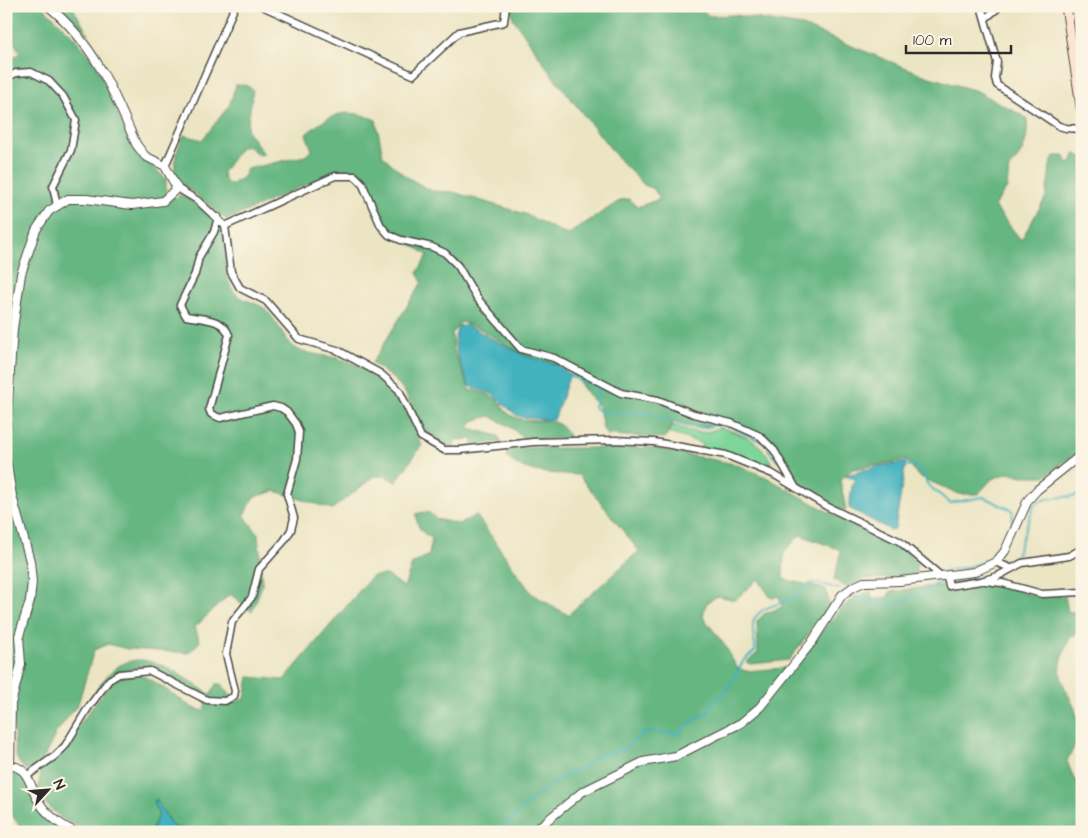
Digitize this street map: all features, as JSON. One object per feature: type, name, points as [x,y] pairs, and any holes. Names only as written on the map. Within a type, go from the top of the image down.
[{"type":"main road","points":[[1066,6],[1082,113]]},
{"type":"street","points":[[48,6],[80,38],[99,63],[136,144],[145,156],[165,166],[177,188],[197,200],[218,217],[225,226],[231,272],[240,288],[266,301],[299,339],[337,350],[381,374],[399,390],[421,437],[444,450],[533,442],[616,440],[654,442],[726,455],[773,474],[798,491],[861,525],[899,541],[946,579],[949,586],[998,576],[1003,566],[1005,551],[1028,500],[1036,490],[1082,454]]},
{"type":"street","points":[[165,166],[235,6]]},
{"type":"street","points":[[262,6],[413,75],[459,32],[504,22],[506,6]]},
{"type":"street","points":[[981,6],[986,18],[987,34],[997,62],[995,78],[997,85],[1006,93],[1059,126],[1082,128]]},
{"type":"street","points":[[986,18],[1000,6]]},
{"type":"street","points":[[6,78],[16,73],[31,72],[49,81],[63,96],[76,120],[71,150],[53,186],[56,206]]},
{"type":"street","points":[[225,226],[335,176],[355,176],[362,183],[381,226],[389,235],[401,240],[432,247],[445,253],[458,266],[477,298],[521,349],[554,358],[620,393],[658,400],[694,414],[731,423],[760,436],[774,450],[798,491]]},
{"type":"street","points":[[6,430],[13,328],[21,274],[36,230],[49,211],[68,199],[86,199],[132,205],[163,201],[177,188]]},
{"type":"street","points":[[28,776],[65,746],[88,708],[109,680],[119,674],[150,671],[207,700],[225,701],[234,696],[235,691],[226,654],[230,629],[252,597],[259,569],[291,530],[294,518],[287,494],[298,459],[300,439],[296,424],[281,408],[273,406],[220,418],[211,414],[209,409],[229,335],[226,328],[220,323],[186,316],[180,305],[195,274],[199,257],[214,232],[218,217]]},
{"type":"street","points":[[6,459],[12,496],[30,561],[32,582],[30,601],[19,636],[20,664],[11,704],[8,765],[28,776],[38,800],[47,812],[77,832]]},
{"type":"street","points":[[533,832],[582,792],[643,762],[676,756],[741,723],[760,706],[812,642],[842,596],[853,587],[864,582],[946,579],[1032,560],[1069,556],[1082,549]]},
{"type":"street","points":[[981,580],[1002,583],[1042,594],[1082,592]]},
{"type":"green space","points":[[6,6],[42,6],[77,40],[95,63],[134,150],[166,179],[166,193],[176,198],[180,194],[218,222],[224,235],[227,276],[235,293],[265,309],[295,348],[354,364],[381,379],[400,401],[422,445],[396,482],[385,476],[375,476],[332,509],[275,491],[254,497],[244,515],[258,534],[260,552],[262,585],[252,612],[230,594],[195,627],[200,642],[189,653],[127,649],[108,644],[94,650],[78,704],[56,733],[40,765],[57,757],[95,703],[115,679],[119,677],[139,674],[155,682],[193,708],[204,711],[206,705],[202,694],[146,665],[116,673],[91,699],[105,679],[119,666],[133,661],[147,661],[162,665],[211,695],[216,684],[222,684],[235,702],[245,699],[249,677],[284,680],[372,576],[386,575],[404,587],[412,564],[429,555],[432,538],[422,532],[417,523],[416,514],[419,513],[427,512],[436,519],[459,524],[476,515],[532,594],[568,615],[639,551],[579,475],[541,472],[522,467],[506,457],[507,450],[518,448],[653,448],[735,464],[766,477],[852,525],[903,548],[917,563],[916,575],[901,578],[864,579],[846,587],[834,580],[841,550],[800,535],[784,552],[783,579],[826,589],[829,606],[789,660],[751,664],[746,662],[758,653],[757,621],[764,614],[782,607],[779,596],[771,598],[758,579],[735,600],[717,596],[706,604],[703,617],[726,647],[737,668],[746,671],[796,667],[839,611],[860,595],[871,591],[872,599],[888,597],[890,592],[999,577],[1005,584],[1020,592],[1065,596],[1068,612],[1082,612],[1082,633],[1071,636],[1064,653],[1061,678],[1077,717],[1079,735],[1067,761],[1074,779],[1082,785],[1082,832],[189,832],[172,826],[156,799],[153,803],[159,814],[151,832],[97,831],[85,829],[61,818],[41,796],[39,784],[41,774],[34,768],[28,771],[19,762],[14,745],[14,725],[6,723],[6,62],[20,53],[10,34],[6,35]]},
{"type":"green space","points":[[59,6],[72,6],[89,36]]},
{"type":"green space","points":[[511,6],[699,6],[709,16],[734,15],[802,26],[926,76],[977,91],[1027,118],[1027,133],[1024,146],[1019,157],[1009,167],[1007,188],[994,206],[1021,240],[1046,197],[1050,166],[1054,156],[1065,156],[1068,164],[1072,162],[1074,153],[1082,157],[1082,449],[1045,476],[1023,476],[1008,473],[992,479],[978,494],[959,494],[918,476],[906,460],[853,469],[840,480],[846,510],[840,510],[801,487],[768,437],[720,420],[709,425],[698,426],[680,424],[674,421],[665,438],[607,435],[603,429],[599,406],[570,371],[558,365],[518,352],[481,330],[461,322],[452,333],[454,351],[470,390],[485,393],[492,397],[509,414],[518,418],[551,421],[558,424],[570,438],[523,440],[513,429],[490,416],[473,421],[469,428],[498,436],[502,442],[473,445],[473,439],[455,440],[454,447],[434,441],[421,426],[402,388],[372,363],[422,282],[417,273],[428,255],[396,235],[383,224],[368,190],[357,174],[341,172],[330,174],[227,220],[179,181],[175,170],[176,158],[184,135],[202,140],[229,106],[236,85],[240,84],[253,90],[247,130],[264,154],[259,155],[248,146],[241,147],[223,172],[224,179],[230,185],[243,177],[247,169],[305,156],[312,150],[306,134],[331,117],[347,113],[376,120],[383,156],[405,176],[432,191],[453,192],[525,214],[567,235],[621,200],[629,199],[637,207],[660,199],[654,189],[644,185],[622,163],[552,75],[513,18]]},
{"type":"green space","points":[[673,425],[691,431],[702,432],[720,427],[750,439],[767,455],[771,463],[770,469],[743,458],[701,447],[701,443],[669,433]]},
{"type":"green space","points":[[6,770],[26,778],[36,802],[46,817],[52,823],[68,832],[23,832],[9,810]]},
{"type":"water","points":[[467,325],[525,356],[557,365],[570,374],[554,420],[525,418],[516,415],[492,394],[469,386],[458,356],[455,341],[459,326]]},
{"type":"water","points":[[906,462],[895,529],[890,530],[849,508],[852,486],[856,479],[847,477],[847,475],[879,466]]},
{"type":"water","points":[[156,799],[172,826],[189,832],[151,832],[159,814],[153,803]]},
{"type":"waterway","points":[[1072,6],[1082,76]]},
{"type":"waterway","points":[[568,375],[596,387],[598,390],[594,407],[603,412],[613,414],[645,413],[697,428],[719,423]]},
{"type":"waterway","points":[[728,425],[762,442]]},
{"type":"waterway","points":[[768,449],[777,461]]},
{"type":"waterway","points":[[905,465],[919,467],[928,485],[950,503],[983,497],[1012,510],[1013,520],[1010,529],[1002,546],[995,553],[981,563],[943,571]]},
{"type":"waterway","points":[[1005,564],[1016,556],[1034,505],[1045,499],[1082,494]]},
{"type":"waterway","points":[[853,595],[872,603],[899,603],[917,596],[943,581],[977,578],[994,573],[1002,568]]},
{"type":"waterway","points":[[493,832],[517,815],[533,798],[569,772],[583,768],[593,758],[625,748],[644,732],[678,734],[694,720],[707,713],[715,699],[725,693],[744,660],[755,651],[753,624],[757,615],[762,611],[789,600],[809,584],[817,583],[840,589]]}]
